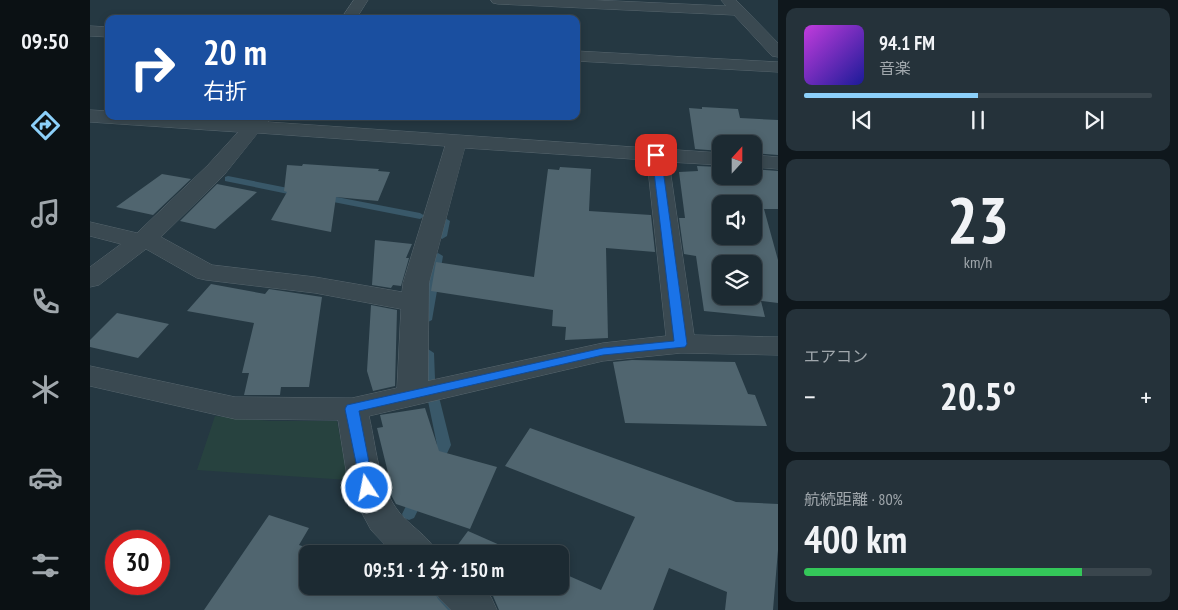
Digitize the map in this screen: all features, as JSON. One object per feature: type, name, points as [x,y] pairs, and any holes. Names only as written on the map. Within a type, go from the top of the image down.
[{"type":"street","points":[[351,15],[361,0]]},
{"type":"street","points":[[498,0],[733,6],[778,52]]},
{"type":"street","points":[[90,31],[105,32]]},
{"type":"street","points":[[580,56],[778,67]]},
{"type":"street","points":[[90,116],[105,117]]},
{"type":"street","points":[[202,120],[258,122],[457,141],[712,158]]},
{"type":"street","points":[[90,279],[143,239],[216,170],[258,122]]},
{"type":"street","points":[[412,395],[416,283],[457,141]]},
{"type":"street","points":[[656,155],[681,344]]},
{"type":"street","points":[[762,162],[778,163]]},
{"type":"street","points":[[90,229],[143,239],[206,272],[315,284],[415,302]]},
{"type":"street","points":[[90,376],[235,408],[352,409],[603,352],[681,344],[778,346]]},
{"type":"street","points":[[352,409],[367,488],[384,520],[410,545]]},
{"type":"street","points":[[462,595],[477,610]]},
{"type":"green space","points":[[215,416],[271,421],[337,421],[348,480],[197,470]]},
{"type":"building","points":[[702,107],[738,109],[740,118],[778,120],[778,155],[762,154],[762,135],[712,135],[712,150],[695,149],[689,108],[702,109]]},
{"type":"building","points":[[303,164],[379,169],[378,171],[390,172],[378,201],[336,197],[331,232],[271,220],[287,192],[284,191],[287,165],[302,166]]},
{"type":"building","points":[[697,166],[712,167],[712,185],[762,185],[762,170],[778,171],[778,209],[764,209],[778,260],[778,303],[762,301],[762,255],[712,255],[712,305],[762,305],[765,317],[704,311],[696,256],[684,254],[679,218],[685,218],[679,172],[698,171]]},
{"type":"building","points":[[560,167],[591,169],[589,211],[651,215],[655,252],[606,248],[608,338],[565,340],[566,327],[552,326],[553,310],[431,291],[436,262],[534,277],[548,169],[559,170]]},
{"type":"building","points":[[162,174],[191,179],[153,215],[116,207]]},
{"type":"building","points":[[217,184],[257,192],[215,229],[180,221]]},
{"type":"building","points":[[375,240],[412,244],[406,258],[409,258],[401,286],[393,285],[391,288],[372,285]]},
{"type":"building","points":[[211,284],[265,294],[269,289],[322,297],[309,387],[281,387],[280,395],[244,395],[249,373],[242,373],[254,323],[187,311]]},
{"type":"building","points":[[371,305],[397,310],[395,386],[373,391],[367,371]]},
{"type":"building","points":[[117,313],[169,324],[138,358],[90,347],[90,340]]},
{"type":"building","points":[[632,360],[735,362],[748,394],[755,395],[767,426],[625,423],[613,362]]},
{"type":"building","points":[[425,408],[439,451],[497,467],[470,529],[396,504],[390,493],[392,489],[377,428],[383,427],[380,415]]},
{"type":"building","points":[[530,428],[736,502],[778,504],[778,550],[773,610],[725,610],[727,592],[669,568],[653,610],[499,610],[492,595],[569,595],[569,576],[601,590],[635,517],[505,466]]},
{"type":"building","points":[[269,515],[309,528],[299,545],[299,595],[436,595],[448,610],[204,610]]},
{"type":"building","points":[[468,531],[500,545],[458,545]]},
{"type":"waterway","points":[[228,179],[298,193]]},
{"type":"waterway","points":[[321,197],[420,216]]},
{"type":"waterway","points":[[442,236],[445,221]]},
{"type":"waterway","points":[[426,320],[438,256]]},
{"type":"waterway","points":[[428,353],[429,379]]},
{"type":"waterway","points":[[434,401],[444,445],[435,464]]},
{"type":"waterway","points":[[409,514],[418,496]]},
{"type":"waterway","points":[[434,595],[449,610]]},
{"type":"route","points":[[367,488],[352,409],[603,352],[681,344],[656,155]]}]
